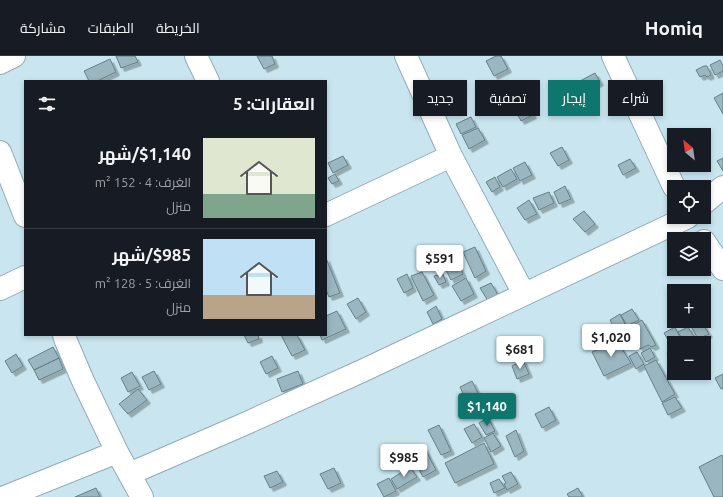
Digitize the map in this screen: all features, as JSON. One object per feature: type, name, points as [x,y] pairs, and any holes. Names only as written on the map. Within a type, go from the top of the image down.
[{"type":"street","points":[[0,63],[14,56]]},
{"type":"street","points":[[196,56],[208,80]]},
{"type":"street","points":[[406,56],[451,156],[524,294]]},
{"type":"street","points":[[614,56],[671,180]]},
{"type":"street","points":[[0,152],[24,213]]},
{"type":"street","points":[[327,215],[451,156]]},
{"type":"street","points":[[711,197],[723,186]]},
{"type":"street","points":[[129,474],[247,423],[673,224]]},
{"type":"street","points":[[711,252],[723,269]]},
{"type":"street","points":[[0,289],[24,277]]},
{"type":"street","points":[[70,337],[83,381],[116,452],[142,497]]},
{"type":"street","points":[[5,497],[116,452]]},
{"type":"building","points":[[116,56],[135,56],[138,62],[121,68]]},
{"type":"building","points":[[257,56],[272,56],[275,64],[264,69]]},
{"type":"building","points":[[496,56],[501,56],[508,69],[494,76],[486,61]]},
{"type":"building","points":[[110,59],[116,72],[99,80],[88,80],[84,71]]},
{"type":"building","points":[[720,60],[723,66],[723,71],[715,75],[710,65]]},
{"type":"building","points":[[707,66],[711,75],[707,77],[705,75],[700,77],[696,70]]},
{"type":"building","points":[[595,73],[599,80],[582,80]]},
{"type":"building","points":[[723,93],[723,114],[714,98]]},
{"type":"building","points":[[518,116],[531,116],[521,121]]},
{"type":"building","points":[[471,117],[476,127],[461,134],[456,124]]},
{"type":"building","points":[[478,128],[485,140],[469,149],[462,135]]},
{"type":"building","points":[[562,147],[569,160],[558,166],[550,153]]},
{"type":"building","points":[[343,156],[348,165],[333,173],[328,163]]},
{"type":"building","points":[[723,158],[723,171],[717,161]]},
{"type":"building","points":[[630,159],[636,168],[623,175],[618,165]]},
{"type":"building","points":[[525,162],[532,175],[520,181],[513,168]]},
{"type":"building","points":[[511,169],[517,179],[503,187],[497,177]]},
{"type":"building","points":[[335,174],[339,181],[332,184],[328,178]]},
{"type":"building","points":[[495,177],[500,187],[492,192],[486,182]]},
{"type":"building","points":[[565,186],[571,199],[559,204],[554,192]]},
{"type":"building","points":[[549,192],[554,203],[539,210],[533,198]]},
{"type":"building","points":[[529,200],[537,214],[525,220],[517,208]]},
{"type":"building","points":[[584,211],[595,224],[585,232],[573,219]]},
{"type":"building","points":[[475,247],[486,271],[475,278],[463,252]]},
{"type":"building","points":[[327,260],[340,293],[329,297],[327,292]]},
{"type":"building","points":[[457,262],[463,274],[451,280],[445,268]]},
{"type":"building","points":[[422,272],[434,295],[423,301],[411,276]]},
{"type":"building","points":[[407,274],[413,288],[404,293],[397,279]]},
{"type":"building","points":[[443,274],[446,282],[439,285],[434,276]]},
{"type":"building","points":[[466,278],[474,294],[461,301],[452,286]]},
{"type":"building","points":[[491,283],[498,295],[488,301],[480,288]]},
{"type":"building","points":[[358,298],[366,312],[356,319],[347,304]]},
{"type":"building","points":[[436,306],[442,319],[433,324],[427,312]]},
{"type":"building","points":[[632,309],[639,320],[627,326],[621,315]]},
{"type":"building","points":[[337,311],[346,329],[322,340],[320,336],[327,336],[327,316]]},
{"type":"building","points":[[620,314],[626,326],[616,332],[610,320]]},
{"type":"building","points":[[642,320],[656,345],[652,347],[648,345],[640,349],[628,328]]},
{"type":"building","points":[[676,328],[680,336],[667,336],[667,338],[664,333]]},
{"type":"building","points":[[689,328],[694,336],[681,336],[678,332]]},
{"type":"building","points":[[692,328],[705,328],[709,334],[705,336],[696,336]]},
{"type":"building","points":[[244,336],[258,336],[259,339],[248,343]]},
{"type":"building","points":[[282,336],[298,336],[305,350],[292,356]]},
{"type":"building","points":[[617,341],[631,363],[604,376],[592,352]]},
{"type":"building","points":[[53,347],[59,358],[34,370],[28,360]]},
{"type":"building","points":[[650,348],[655,357],[646,362],[641,353]]},
{"type":"building","points":[[637,352],[644,364],[636,369],[629,356]]},
{"type":"building","points":[[16,354],[23,366],[12,373],[5,361]]},
{"type":"building","points":[[272,356],[278,368],[266,374],[260,362]]},
{"type":"building","points":[[59,358],[63,369],[39,380],[34,370]]},
{"type":"building","points":[[523,360],[529,374],[517,379],[512,366]]},
{"type":"building","points":[[656,360],[675,394],[662,402],[644,366]]},
{"type":"building","points":[[154,371],[161,384],[149,390],[142,377]]},
{"type":"building","points":[[298,371],[303,384],[282,392],[277,379]]},
{"type":"building","points":[[132,372],[140,386],[128,392],[121,378]]},
{"type":"building","points":[[723,374],[723,388],[721,389],[715,378]]},
{"type":"building","points":[[472,381],[479,395],[467,402],[460,387]]},
{"type":"building","points":[[138,389],[147,400],[128,414],[119,404]]},
{"type":"building","points":[[675,397],[682,408],[668,415],[662,403]]},
{"type":"building","points":[[549,407],[556,420],[542,428],[535,414]]},
{"type":"building","points":[[488,418],[495,431],[486,435],[479,423]]},
{"type":"building","points":[[474,424],[482,437],[472,443],[464,429]]},
{"type":"building","points":[[439,425],[451,451],[441,455],[428,430]]},
{"type":"building","points":[[516,430],[524,451],[515,457],[506,436]]},
{"type":"building","points":[[493,433],[501,446],[491,452],[484,438]]},
{"type":"building","points":[[484,443],[494,464],[455,483],[445,463]]},
{"type":"building","points":[[424,447],[436,470],[423,477],[411,455]]},
{"type":"building","points":[[722,455],[723,497],[714,497],[699,467]]},
{"type":"building","points":[[410,467],[417,477],[397,489],[391,479]]},
{"type":"building","points":[[334,468],[341,483],[328,489],[320,474]]},
{"type":"building","points":[[277,471],[283,482],[270,488],[264,476]]},
{"type":"building","points":[[511,472],[518,484],[507,490],[504,484],[506,483],[502,476]]},
{"type":"building","points":[[389,478],[396,491],[384,497],[377,484]]},
{"type":"building","points":[[499,479],[505,488],[494,493],[490,483]]},
{"type":"building","points":[[96,488],[100,497],[75,497]]},
{"type":"building","points":[[578,488],[583,497],[569,497],[567,494]]}]
